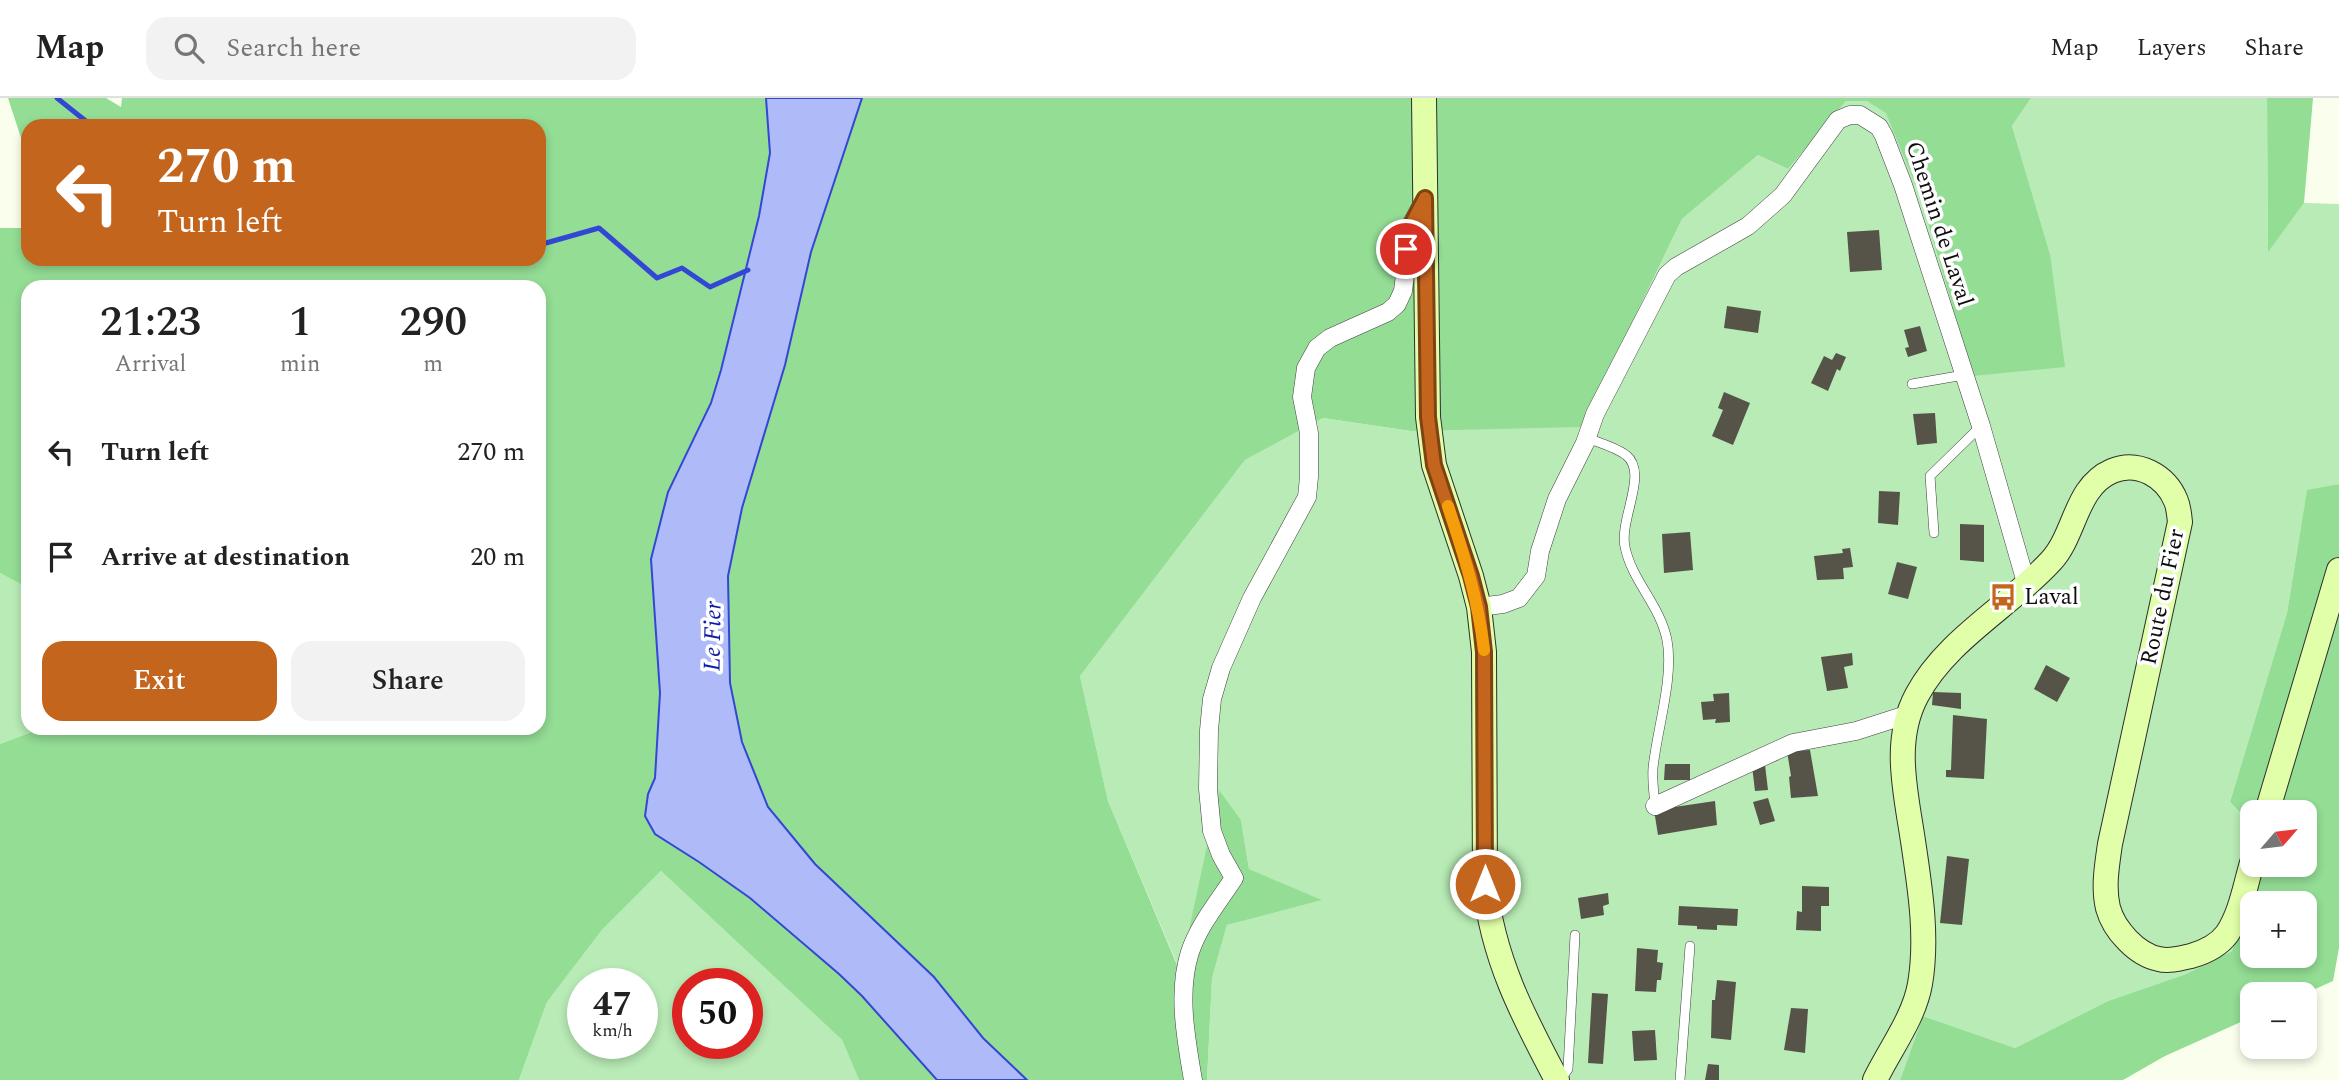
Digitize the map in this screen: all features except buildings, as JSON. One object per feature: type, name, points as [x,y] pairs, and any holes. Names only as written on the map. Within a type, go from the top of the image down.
[{"type":"main road","points":[[1424,98],[1429,429],[1434,465],[1479,607],[1484,652],[1487,907],[1493,938],[1507,981],[1559,1080]]},
{"type":"main road","name":"Route du Fier","points":[[1875,1080],[1909,1015],[1920,986],[1922,919],[1902,769],[1903,741],[1916,696],[1946,656],[2027,586],[2054,558],[2093,483],[2106,473],[2121,467],[2135,467],[2154,474],[2169,487],[2177,502],[2180,522],[2110,844],[2105,881],[2108,908],[2120,931],[2142,953],[2161,960],[2182,958],[2207,951],[2226,935],[2237,914],[2248,877]]},
{"type":"main road","points":[[2271,800],[2339,570]]},
{"type":"street","name":"Chemin de Laval","points":[[1479,607],[1503,604],[1519,598],[1536,576],[1540,551],[1557,499],[1587,438],[1595,414],[1667,275],[1676,267],[1748,226],[1783,195],[1838,120],[1860,114],[1879,127],[1903,185],[1981,426],[2027,586]]},
{"type":"street","points":[[1193,1080],[1183,995],[1189,954],[1234,878],[1212,831],[1208,789],[1212,699],[1221,668],[1252,598],[1307,497],[1309,433],[1301,397],[1306,368],[1317,348],[1330,338],[1388,312],[1397,304],[1403,291],[1411,225],[1425,198]]},
{"type":"street","points":[[1655,806],[1793,743],[1856,731],[1909,714]]},
{"type":"lane","points":[[1912,384],[1964,375]]},
{"type":"lane","points":[[1934,533],[1930,476],[1981,426]]},
{"type":"lane","points":[[1587,438],[1629,457],[1635,467],[1637,482],[1628,505],[1624,546],[1635,573],[1660,615],[1667,643],[1667,676],[1653,771],[1655,806]]},
{"type":"lane","points":[[1559,1080],[1568,1069],[1576,936]]},
{"type":"lane","points":[[1680,1080],[1690,946]]},
{"type":"green space","points":[[8,98],[106,98],[121,107],[122,98],[2031,98],[2012,126],[2050,254],[2065,367],[1973,376],[1922,202],[1886,113],[1867,101],[1846,101],[1788,169],[1758,155],[1682,219],[1582,427],[1411,431],[1323,418],[1245,460],[1080,676],[1108,801],[1180,972],[1219,790],[1241,820],[1249,869],[1322,900],[1227,925],[1212,978],[1207,1080],[859,1080],[842,1040],[661,871],[602,930],[573,968],[567,968],[567,976],[547,1002],[519,1080],[0,1080],[0,744],[24,735],[546,735],[546,280],[21,280],[21,584],[0,573],[0,228],[21,228],[21,266],[546,266],[546,119],[21,119],[21,138]]},
{"type":"green space","points":[[2031,98],[2267,98],[2268,251],[2304,203],[2339,204],[2339,484],[2307,491],[2287,613],[2230,802],[2240,812],[2240,877],[2257,877],[2252,891],[2240,891],[2240,927],[2232,951],[2186,974],[2108,1001],[2015,1048],[1923,1016],[1900,1080],[1207,1080],[1212,978],[1227,925],[1321,900],[1249,869],[1241,820],[1219,791],[1181,973],[1108,801],[1080,676],[1245,460],[1323,418],[1411,431],[1618,353],[1682,219],[1758,155],[1788,169],[1846,101],[1867,101],[1886,112],[1922,202],[2050,254],[2012,126]]},
{"type":"green space","points":[[2267,98],[2313,98],[2304,203],[2268,252]]},
{"type":"green space","points":[[2339,484],[2339,948],[2333,981],[2317,988],[2317,982],[2240,982],[2240,1022],[2165,1056],[2123,1080],[1900,1080],[1923,1016],[2015,1048],[2108,1001],[2186,974],[2232,951],[2240,927],[2240,968],[2317,968],[2317,891],[2252,891],[2257,877],[2317,877],[2317,800],[2240,800],[2240,812],[2230,802],[2287,613],[2307,490]]},
{"type":"green space","points":[[0,573],[21,584],[21,735],[24,735],[0,744]]},
{"type":"green space","points":[[661,871],[842,1040],[859,1080],[519,1080],[547,1002],[567,976],[567,1059],[658,1059],[658,968],[573,968],[602,930]]},
{"type":"water","name":"Le Fier","points":[[766,98],[862,98],[811,252],[785,365],[742,508],[728,576],[730,683],[742,742],[768,807],[815,864],[934,977],[983,1038],[1027,1080],[937,1080],[839,974],[750,898],[655,834],[645,816],[648,794],[655,778],[660,693],[651,559],[668,492],[711,403],[721,370],[759,216],[770,153]]},
{"type":"waterway","points":[[57,98],[83,119]]},
{"type":"waterway","points":[[546,243],[599,228],[657,278],[682,268],[710,287],[748,270]]},
{"type":"slow traffic","points":[[1448,506],[1479,607],[1484,650]]},
{"type":"place","name":"Laval","points":[[2003,597]]},
{"type":"route","points":[[1406,249],[1411,225],[1425,198],[1428,417],[1434,465],[1471,576],[1479,607],[1484,652],[1485,884]]}]
